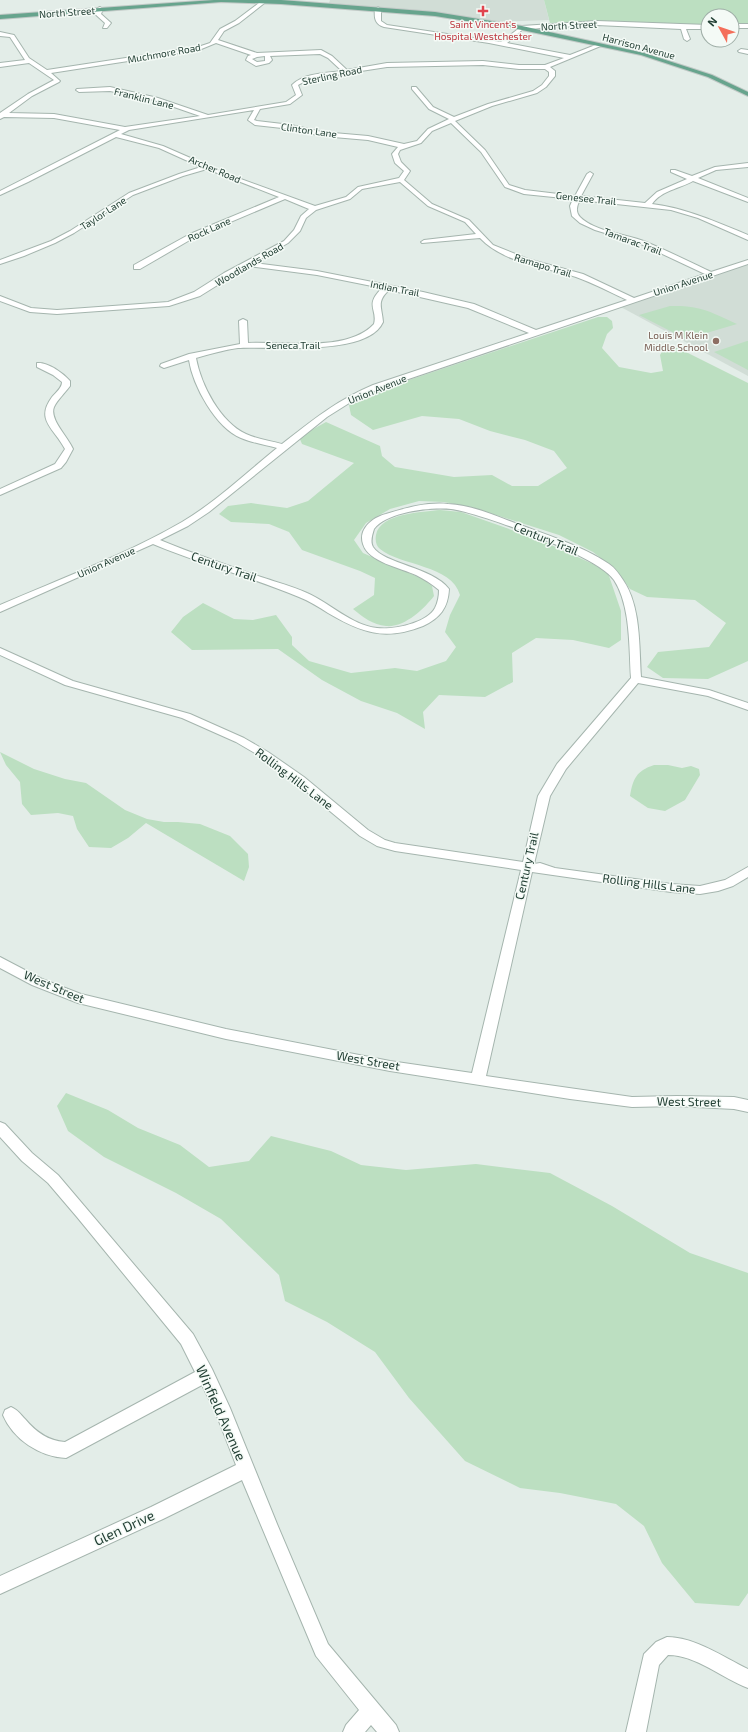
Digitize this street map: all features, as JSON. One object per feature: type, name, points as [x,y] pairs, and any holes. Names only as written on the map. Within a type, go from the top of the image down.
[{"type":"main road","name":"North Street","points":[[0,17],[221,0],[265,1],[378,9],[462,17],[522,28]]},
{"type":"main road","name":"Harrison Avenue","points":[[522,28],[642,54],[716,79],[748,94]]},
{"type":"street","name":"Muchmore Road","points":[[45,72],[194,49],[212,44],[222,30],[237,22],[265,1]]},
{"type":"street","points":[[100,9],[98,14],[108,23],[105,27]]},
{"type":"street","points":[[378,9],[377,19],[379,23],[386,26],[503,43],[570,57]]},
{"type":"street","name":"North Street","points":[[522,28],[591,23],[700,27]]},
{"type":"street","points":[[683,27],[687,39]]},
{"type":"street","points":[[503,43],[522,28]]},
{"type":"street","points":[[0,34],[12,36],[29,61],[54,77],[57,81],[30,95],[1,116]]},
{"type":"street","points":[[215,41],[257,55]]},
{"type":"street","name":"Sterling Road","points":[[0,192],[26,181],[125,129],[284,104],[295,99],[299,95],[295,85],[300,81],[345,71],[411,64],[483,63],[519,67],[546,67],[600,45]]},
{"type":"street","points":[[741,51],[748,52]]},
{"type":"street","points":[[267,55],[269,60],[267,62],[256,64],[249,60],[250,57],[257,55],[321,52],[330,57],[345,71]]},
{"type":"street","points":[[0,65],[29,61]]},
{"type":"street","points":[[314,208],[329,205],[348,198],[360,188],[401,180],[408,172],[398,163],[395,154],[398,149],[418,142],[427,132],[486,106],[521,97],[540,89],[552,76],[552,71],[546,67]]},
{"type":"street","points":[[414,88],[432,108],[453,120]]},
{"type":"street","name":"Franklin Lane","points":[[79,90],[110,89],[156,99],[207,116]]},
{"type":"street","name":"Clinton Lane","points":[[258,108],[251,120],[254,122],[291,127],[322,134],[368,138],[404,146]]},
{"type":"street","points":[[1,116],[54,116],[125,129]]},
{"type":"street","name":"Genesee Trail","points":[[453,120],[483,151],[507,186],[524,192],[648,204],[686,212],[748,238]]},
{"type":"street","name":"Archer Road","points":[[114,134],[162,147],[208,167],[314,208]]},
{"type":"street","points":[[648,204],[659,192],[692,179],[709,170],[727,166],[748,165]]},
{"type":"street","name":"Taylor Lane","points":[[0,262],[54,242],[132,194],[181,175],[208,167]]},
{"type":"street","points":[[673,170],[692,179],[748,200]]},
{"type":"street","points":[[578,197],[590,174]]},
{"type":"street","name":"Ramapo Trail","points":[[401,180],[430,205],[467,221],[491,246],[517,258],[580,276],[633,300]]},
{"type":"street","name":"Rock Lane","points":[[137,267],[191,236],[228,219],[275,202],[284,197]]},
{"type":"street","name":"Tamarac Trail","points":[[578,197],[572,210],[575,216],[582,222],[642,243],[710,274]]},
{"type":"street","name":"Woodlands Road","points":[[0,298],[30,310],[41,312],[71,312],[161,305],[197,294],[227,275],[286,242],[297,232],[303,217],[314,208]]},
{"type":"street","points":[[424,242],[481,236]]},
{"type":"street","name":"Union Avenue","points":[[0,610],[154,540],[185,524],[206,510],[324,415],[351,398],[376,387],[536,332],[748,262]]},
{"type":"street","name":"Indian Trail","points":[[248,264],[317,273],[388,287],[470,306],[536,332]]},
{"type":"street","name":"Seneca Trail","points":[[164,366],[209,351],[244,346],[328,344],[360,337],[377,326],[380,319],[376,307],[378,298],[388,287]]},
{"type":"street","points":[[243,320],[244,346]]},
{"type":"street","points":[[192,356],[194,372],[200,386],[223,422],[243,436],[283,447]]},
{"type":"street","points":[[0,492],[58,466],[67,455],[69,449],[67,444],[50,422],[49,416],[50,407],[66,386],[66,381],[56,373],[40,365]]},
{"type":"street","name":"Century Trail","points":[[154,540],[188,555],[304,595],[356,626],[369,631],[397,631],[418,625],[435,614],[441,608],[444,600],[444,589],[428,577],[384,559],[369,549],[367,534],[371,526],[377,520],[409,509],[441,506],[468,511],[556,540],[579,551],[608,568],[619,580],[626,591],[632,628],[636,679],[561,767],[544,796],[478,1080]]},
{"type":"street","name":"Rolling Hills Lane","points":[[0,651],[69,683],[184,715],[240,740],[264,754],[300,780],[364,833],[381,843],[396,847],[528,863],[546,870],[671,888],[700,890],[718,887],[729,883],[748,871]]},
{"type":"street","points":[[636,679],[732,700],[748,707]]},
{"type":"street","name":"West Street","points":[[0,962],[54,990],[78,998],[226,1034],[390,1066],[570,1094],[632,1102],[677,1101],[734,1103],[748,1106]]},
{"type":"street","name":"Winfield Avenue","points":[[0,1128],[27,1157],[52,1179],[187,1339],[222,1408],[269,1526],[322,1650],[389,1732]]},
{"type":"street","points":[[11,1415],[28,1434],[42,1445],[57,1451],[66,1450],[206,1374]]},
{"type":"street","name":"Glen Drive","points":[[0,1585],[157,1513],[246,1468]]},
{"type":"street","points":[[636,1732],[651,1661],[662,1648],[667,1646],[678,1646],[698,1653],[748,1679]]},
{"type":"street","points":[[353,1732],[371,1710]]},
{"type":"shaded area","name":"Saint Vincent's Hospital Westchester","points":[[330,0],[544,0],[549,20],[497,22],[438,13],[329,3]]},
{"type":"shaded area","name":"Louis M Klein Middle School","points":[[748,263],[748,376],[619,306]]},
{"type":"green space","points":[[544,0],[748,0],[748,24],[740,24],[740,8],[700,8],[700,25],[588,21],[550,23]]},
{"type":"green space","points":[[670,306],[698,308],[737,324],[686,339],[639,315]]},
{"type":"green space","points":[[598,317],[607,317],[612,321],[613,328],[607,334],[602,348],[619,367],[651,373],[663,371],[660,355],[666,345],[680,349],[748,383],[748,661],[708,679],[663,678],[647,667],[658,652],[709,647],[726,623],[695,600],[647,597],[630,589],[616,570],[593,552],[559,535],[471,507],[444,502],[419,501],[390,509],[366,523],[354,540],[363,553],[423,579],[432,586],[434,596],[425,606],[413,617],[393,626],[386,626],[372,622],[364,618],[353,609],[374,595],[375,578],[302,550],[289,532],[269,524],[231,522],[219,514],[228,506],[251,503],[287,508],[308,501],[354,463],[302,444],[299,437],[326,422],[380,446],[382,456],[395,467],[454,477],[492,475],[512,486],[538,486],[567,468],[554,451],[525,440],[490,431],[459,419],[422,416],[373,430],[351,415],[349,405],[367,394]]},
{"type":"green space","points":[[747,341],[748,370],[714,352]]},
{"type":"green space","points":[[440,510],[461,512],[540,540],[593,564],[608,573],[621,611],[621,640],[609,648],[573,640],[536,638],[512,653],[513,682],[485,697],[439,695],[423,712],[425,729],[397,713],[361,701],[322,680],[278,649],[192,650],[171,632],[183,617],[203,603],[234,619],[253,620],[276,615],[292,637],[292,645],[309,661],[351,673],[395,668],[417,671],[446,661],[456,647],[445,632],[450,615],[460,595],[455,585],[437,572],[389,555],[379,548],[376,539],[379,528],[385,522],[403,515]]},
{"type":"green space","points":[[0,752],[34,769],[65,779],[86,783],[125,810],[147,819],[164,822],[200,824],[230,836],[248,854],[249,867],[244,881],[146,823],[128,838],[111,848],[89,847],[77,829],[73,816],[58,813],[31,815],[22,804],[20,782],[6,765]]},
{"type":"green space","points":[[654,765],[668,765],[682,768],[691,766],[699,769],[700,775],[685,800],[665,811],[648,808],[630,796],[632,785],[636,776],[643,770]]},
{"type":"green space","points":[[66,1093],[108,1110],[138,1128],[180,1145],[209,1167],[249,1161],[271,1136],[331,1151],[361,1165],[406,1170],[476,1164],[550,1173],[612,1206],[690,1253],[748,1273],[748,1593],[739,1606],[695,1603],[662,1563],[644,1526],[616,1504],[560,1493],[520,1488],[465,1461],[409,1398],[375,1352],[327,1322],[285,1301],[279,1275],[221,1219],[176,1193],[104,1157],[68,1131],[57,1106]]},
{"type":"place","name":"Saint Vincent's Hospital Westchester","points":[[483,11]]},
{"type":"place","name":"Louis M Klein Middle School","points":[[716,341]]}]
